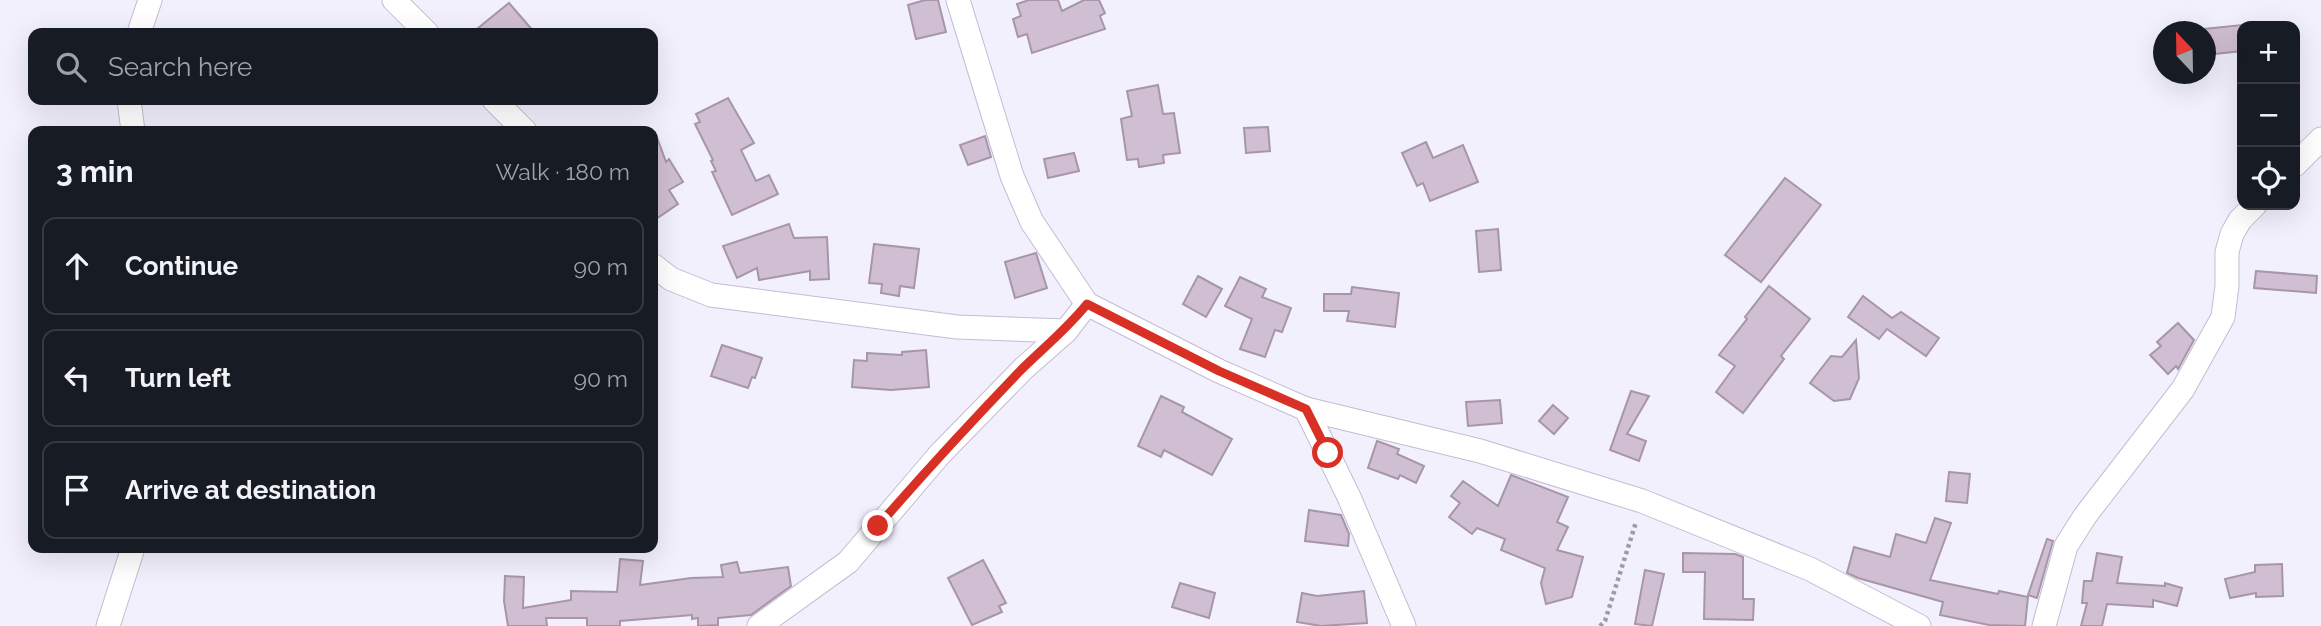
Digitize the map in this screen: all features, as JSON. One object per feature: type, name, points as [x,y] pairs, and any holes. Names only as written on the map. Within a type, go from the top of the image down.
[{"type":"street","points":[[141,28],[150,0]]},
{"type":"street","points":[[394,0],[422,28]]},
{"type":"street","points":[[958,0],[1017,188],[1032,222],[1087,304],[1219,371],[1306,409],[1480,451],[1642,501],[1810,569],[1919,626]]},
{"type":"street","points":[[130,105],[132,126]]},
{"type":"street","points":[[499,105],[520,126]]},
{"type":"street","points":[[2300,160],[2321,139]]},
{"type":"street","points":[[2044,626],[2066,546],[2085,516],[2183,389],[2223,317],[2227,252],[2232,234],[2250,210]]},
{"type":"street","points":[[658,269],[671,279],[711,295],[957,327],[1066,331]]},
{"type":"street","points":[[759,626],[848,562],[940,454],[1024,368],[1066,331],[1087,304]]},
{"type":"street","points":[[1306,409],[1349,497],[1404,626]]},
{"type":"street","points":[[108,626],[130,553]]},
{"type":"path","points":[[1600,626],[1605,621],[1642,501]]},
{"type":"building","points":[[925,0],[938,0],[946,32],[916,39],[908,5]]},
{"type":"building","points":[[1029,0],[1058,0],[1062,11],[1084,0],[1099,0],[1105,13],[1100,16],[1105,29],[1032,53],[1027,34],[1018,37],[1013,19],[1021,16],[1017,4]]},
{"type":"building","points":[[509,3],[531,28],[478,28]]},
{"type":"building","points":[[2237,26],[2237,52],[2216,54],[2216,28]]},
{"type":"building","points":[[1158,85],[1163,114],[1174,113],[1180,153],[1163,155],[1164,163],[1139,167],[1138,159],[1127,160],[1121,119],[1132,116],[1127,91]]},
{"type":"building","points":[[728,98],[754,143],[741,150],[756,181],[769,175],[778,194],[732,215],[712,172],[716,171],[711,161],[713,160],[695,124],[700,122],[696,114]]},
{"type":"building","points":[[1268,127],[1270,151],[1246,153],[1244,128]]},
{"type":"building","points":[[985,136],[991,157],[968,165],[960,145]]},
{"type":"building","points":[[658,140],[666,162],[669,159],[683,182],[669,190],[678,204],[658,218]]},
{"type":"building","points":[[1426,142],[1433,158],[1463,145],[1478,182],[1430,201],[1423,183],[1417,186],[1402,153]]},
{"type":"building","points":[[1074,153],[1079,171],[1048,178],[1044,159]]},
{"type":"building","points":[[1785,178],[1821,205],[1761,282],[1725,255]]},
{"type":"building","points":[[789,224],[794,238],[827,237],[829,279],[810,280],[810,271],[759,280],[757,268],[737,278],[723,246]]},
{"type":"building","points":[[1498,229],[1501,270],[1479,272],[1476,231]]},
{"type":"building","points":[[874,244],[919,249],[914,288],[900,286],[899,296],[881,293],[882,284],[869,283]]},
{"type":"building","points":[[1036,253],[1047,288],[1015,298],[1005,262]]},
{"type":"building","points":[[2256,271],[2317,276],[2316,293],[2254,288]]},
{"type":"building","points":[[1198,276],[1222,289],[1206,317],[1183,304]]},
{"type":"building","points":[[1240,277],[1266,289],[1262,297],[1291,308],[1282,332],[1275,330],[1265,357],[1240,349],[1252,319],[1225,306]]},
{"type":"building","points":[[1769,286],[1810,319],[1781,356],[1784,359],[1743,413],[1716,392],[1735,366],[1719,355]]},
{"type":"building","points":[[1352,287],[1399,293],[1395,327],[1347,321],[1349,311],[1324,311],[1324,294],[1351,294]]},
{"type":"building","points":[[1863,296],[1892,318],[1901,312],[1939,338],[1926,356],[1887,329],[1879,339],[1848,317]]},
{"type":"building","points":[[2178,323],[2194,340],[2178,369],[2176,366],[2168,374],[2150,355],[2161,346],[2157,342]]},
{"type":"building","points":[[1856,340],[1859,378],[1850,399],[1834,401],[1810,383],[1831,356],[1842,357]]},
{"type":"building","points":[[722,345],[762,358],[755,378],[752,377],[748,388],[711,376]]},
{"type":"building","points":[[926,350],[929,387],[891,390],[852,387],[854,360],[867,361],[867,353],[902,355],[902,352]]},
{"type":"building","points":[[1631,391],[1649,396],[1627,434],[1646,441],[1639,461],[1610,450]]},
{"type":"building","points":[[1161,396],[1184,407],[1182,412],[1232,439],[1212,475],[1164,450],[1161,457],[1138,446]]},
{"type":"building","points":[[1500,400],[1502,423],[1468,426],[1466,402]]},
{"type":"building","points":[[1553,405],[1568,418],[1554,434],[1539,421]]},
{"type":"building","points":[[1377,441],[1399,449],[1397,454],[1424,466],[1416,483],[1400,475],[1398,479],[1368,468]]},
{"type":"building","points":[[1949,472],[1970,474],[1967,503],[1946,501]]},
{"type":"building","points":[[1511,475],[1568,497],[1557,522],[1568,527],[1557,550],[1583,557],[1572,597],[1546,604],[1541,583],[1545,568],[1501,550],[1505,539],[1477,528],[1472,534],[1449,517],[1460,503],[1451,496],[1463,481],[1498,506]]},
{"type":"building","points":[[1309,510],[1341,515],[1349,534],[1348,546],[1305,541]]},
{"type":"building","points":[[1935,518],[1951,523],[1930,580],[1998,594],[1999,591],[2028,597],[2025,626],[1989,625],[1940,615],[1943,602],[1847,573],[1854,547],[1890,557],[1896,534],[1926,543]]},
{"type":"building","points":[[2047,539],[2053,541],[2037,598],[2028,595]]},
{"type":"building","points":[[1683,553],[1735,554],[1743,557],[1743,599],[1754,599],[1753,620],[1704,619],[1705,572],[1683,572]]},
{"type":"building","points":[[2097,553],[2122,557],[2117,583],[2165,586],[2165,583],[2182,588],[2177,606],[2153,600],[2153,607],[2107,604],[2102,626],[2081,626],[2087,603],[2082,603],[2084,581],[2092,581]]},
{"type":"building","points":[[620,559],[643,561],[640,585],[723,577],[721,565],[737,562],[740,573],[788,567],[791,586],[751,615],[718,618],[718,625],[698,626],[698,618],[692,619],[692,615],[620,621],[620,626],[587,626],[587,618],[546,618],[547,626],[508,626],[504,601],[505,576],[524,577],[523,608],[571,600],[571,591],[617,592]]},
{"type":"building","points":[[983,560],[1006,603],[999,606],[1002,612],[972,625],[948,578]]},
{"type":"building","points":[[2282,564],[2283,596],[2256,597],[2256,593],[2230,598],[2225,579],[2255,572],[2255,565]]},
{"type":"building","points":[[1645,570],[1664,574],[1652,626],[1635,624]]},
{"type":"building","points":[[1180,583],[1215,593],[1209,618],[1172,607]]},
{"type":"building","points":[[1364,591],[1367,623],[1321,626],[1297,622],[1302,593],[1317,596]]},
{"type":"route","points":[[878,526],[940,454],[1024,368],[1066,331],[1087,304],[1219,371],[1306,409],[1328,453]]}]
